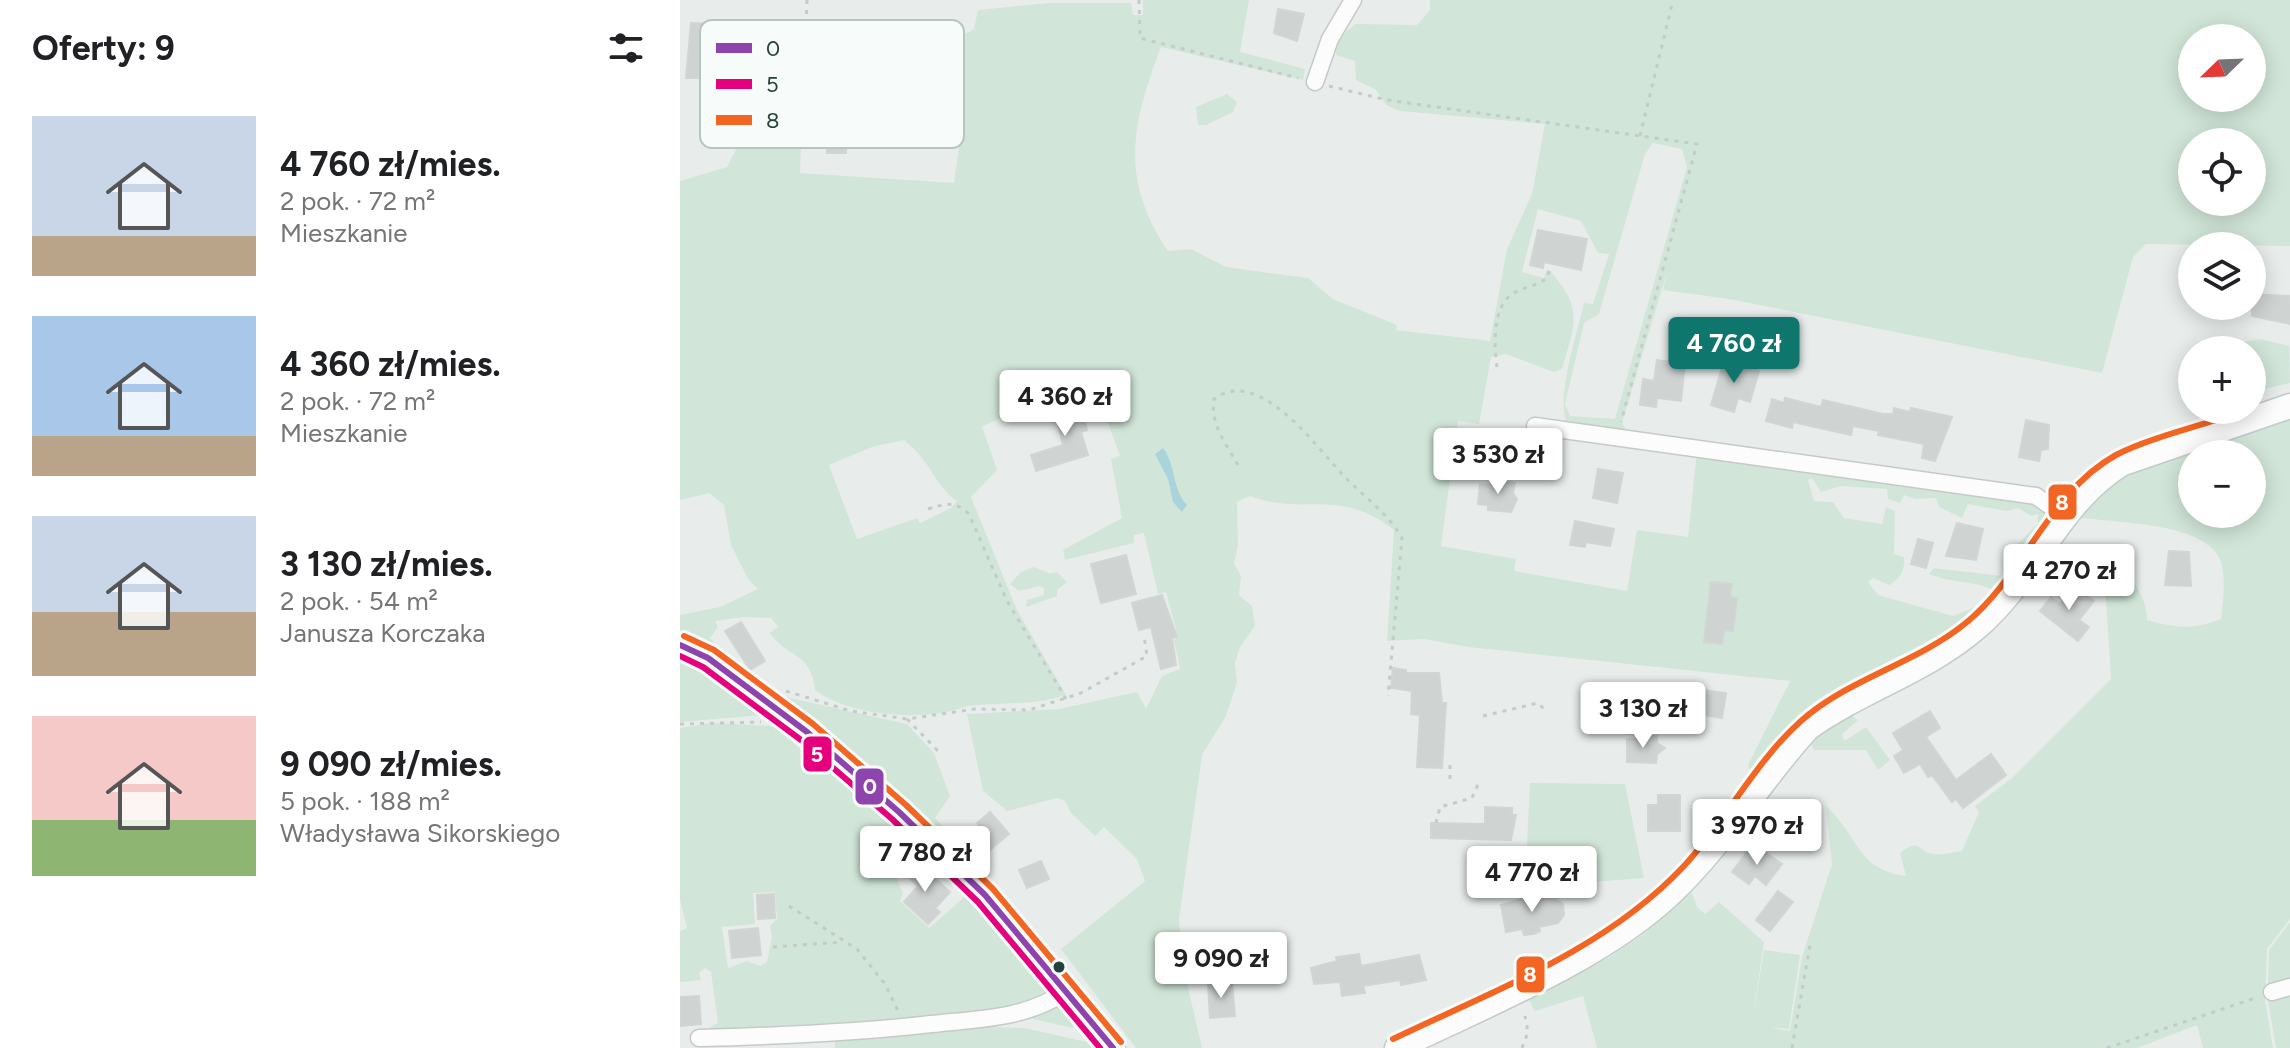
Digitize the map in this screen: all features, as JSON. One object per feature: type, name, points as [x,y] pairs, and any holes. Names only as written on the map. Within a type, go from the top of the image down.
[{"type":"street","points":[[1315,82],[1330,39],[1353,0]]},
{"type":"street","points":[[1397,1048],[1592,951],[1655,908],[1703,861],[1808,728],[1854,699],[1938,656],[2002,605],[2064,516],[2093,483],[2121,464],[2290,406]]},
{"type":"street","points":[[1535,426],[2036,496],[2064,516]]},
{"type":"street","points":[[680,645],[708,658],[773,707],[899,812],[985,895],[1113,1048]]},
{"type":"street","points":[[2272,992],[2290,987]]},
{"type":"street","points":[[699,1038],[845,1035],[1013,1015],[1045,1006],[1065,992]]},
{"type":"path","points":[[806,20],[807,0]]},
{"type":"path","points":[[1139,0],[1140,38],[1387,100],[1697,144],[1617,437]]},
{"type":"path","points":[[1640,136],[1673,0]]},
{"type":"path","points":[[1497,367],[1494,335],[1504,304],[1514,293],[1547,278],[1550,268]]},
{"type":"path","points":[[1238,465],[1217,429],[1212,410],[1214,399],[1224,391],[1242,391],[1267,401],[1303,426],[1326,458],[1369,502],[1391,518],[1402,538],[1388,696]]},
{"type":"path","points":[[928,509],[946,503],[960,505],[969,514],[1007,601],[1066,699]]},
{"type":"path","points":[[680,724],[759,723],[773,707],[777,692],[790,691],[851,711],[907,719],[975,709],[1029,710],[1066,699],[1147,656],[1144,635]]},
{"type":"path","points":[[1483,716],[1538,703],[1547,712]]},
{"type":"path","points":[[907,719],[939,752]]},
{"type":"path","points":[[1450,765],[1450,783]]},
{"type":"path","points":[[1436,823],[1440,807],[1472,798],[1479,782]]},
{"type":"path","points":[[789,906],[857,949],[876,971],[905,1027]]},
{"type":"path","points":[[773,947],[842,942]]},
{"type":"path","points":[[1792,1048],[1810,945]]},
{"type":"path","points":[[2107,1048],[2272,992]]},
{"type":"path","points":[[1522,1048],[1528,1032],[1525,1016]]},
{"type":"green space","points":[[1143,0],[1249,0],[1240,52],[1305,69],[1303,80],[1161,47],[1143,101],[1135,150],[1142,199],[1168,251],[1191,249],[1226,267],[1308,278],[1333,299],[1397,325],[1396,330],[1490,341],[1507,249],[1532,194],[1545,124],[1400,111],[1386,105],[1376,90],[1356,80],[1355,61],[1336,55],[1339,41],[1355,24],[1417,25],[1430,10],[1430,0],[2290,0],[2290,246],[2266,246],[2266,232],[2178,232],[2178,244],[2146,244],[2133,257],[2102,373],[1729,299],[1663,290],[1667,272],[1622,423],[1629,434],[1568,425],[1564,414],[1565,383],[1573,348],[1584,303],[1593,304],[1609,254],[1598,253],[1581,221],[1538,209],[1522,272],[1544,278],[1546,271],[1551,272],[1568,297],[1574,318],[1567,353],[1562,369],[1554,372],[1506,354],[1491,357],[1479,424],[1458,421],[1441,546],[1516,559],[1514,571],[1627,591],[1637,530],[1688,537],[1697,451],[2037,501],[2051,515],[2051,521],[2019,564],[2010,562],[2010,552],[2038,523],[2038,514],[2031,516],[2018,508],[2007,511],[1968,504],[1962,518],[1939,507],[1936,498],[1915,499],[1904,495],[1900,503],[1888,499],[1887,489],[1841,486],[1821,492],[1812,478],[1808,480],[1814,501],[1833,502],[1844,518],[1882,524],[1886,507],[1895,511],[1894,554],[1904,557],[1904,566],[1899,577],[1889,585],[1873,578],[1868,582],[1878,595],[1953,616],[1975,607],[1993,590],[1929,574],[1934,568],[2010,577],[1984,611],[1934,645],[1828,699],[1805,716],[1751,775],[1748,765],[1790,681],[1468,647],[1424,639],[1387,641],[1394,530],[1374,517],[1338,505],[1287,504],[1250,496],[1237,502],[1238,546],[1234,563],[1241,576],[1239,595],[1252,606],[1255,626],[1240,647],[1235,663],[1237,682],[1226,716],[1202,755],[1179,919],[1183,966],[1202,1048],[1136,1048],[1061,949],[1145,881],[1137,859],[1104,827],[1095,836],[1071,813],[1065,801],[1057,798],[1007,811],[983,791],[967,714],[1059,709],[1137,692],[1146,709],[1162,676],[1180,669],[1174,640],[1178,637],[1166,592],[1158,594],[1144,533],[1134,535],[1134,543],[1065,560],[1063,550],[1122,518],[1111,459],[1120,456],[1093,382],[982,426],[997,470],[971,497],[1017,610],[1066,695],[1030,702],[969,706],[924,715],[874,712],[842,704],[815,690],[809,668],[770,633],[778,627],[771,618],[743,617],[715,621],[718,627],[710,638],[726,658],[694,643],[691,634],[680,631],[680,615],[720,607],[758,589],[748,579],[731,545],[724,505],[709,493],[680,500],[680,181],[727,167],[737,148],[801,148],[800,173],[954,183],[959,148],[964,148],[965,34],[974,29],[978,10],[1048,3],[1131,3],[1133,15],[1143,15]],"holes":[[[1653,143],[1682,149],[1687,167],[1615,419],[1570,416],[1565,404],[1584,323],[1599,314],[1645,154]],[[904,440],[943,488],[957,501],[951,508],[920,523],[917,518],[857,539],[829,465],[872,447]]]},
{"type":"green space","points":[[1227,94],[1237,102],[1233,112],[1206,125],[1198,125],[1196,107]]},
{"type":"green space","points":[[2266,340],[2289,346],[2290,383],[2266,389]]},
{"type":"green space","points":[[2290,418],[2290,919],[2267,949],[2265,1000],[2273,1048],[2203,1048],[2197,1025],[2137,1048],[1597,1048],[1583,996],[1535,1011],[1529,1000],[1608,958],[1645,933],[1691,890],[1697,907],[1705,914],[1719,902],[1764,942],[1752,1024],[1764,950],[1800,955],[1789,1029],[1769,1027],[1790,1031],[1802,957],[1832,864],[1826,806],[1868,859],[1890,872],[1906,876],[1900,853],[1912,846],[1935,854],[1962,851],[1979,812],[1975,806],[2011,779],[2111,679],[2103,550],[2139,591],[2147,620],[2184,627],[2221,619],[2223,576],[2221,562],[2213,549],[2182,532],[2083,518],[2077,511],[2132,471],[2178,450],[2178,528],[2266,528],[2266,440],[2229,440]]},
{"type":"green space","points":[[1034,567],[1049,573],[1057,572],[1067,582],[1057,590],[1057,596],[1026,607],[1027,600],[1044,595],[1044,588],[1039,586],[1019,591],[1010,584],[1021,572]]},
{"type":"green space","points":[[680,653],[767,710],[764,715],[680,722]]},
{"type":"green space","points":[[786,697],[907,724],[934,753],[950,796],[935,818],[945,829],[940,840]]},
{"type":"green space","points":[[1847,714],[1858,720],[1842,734],[1844,741],[1866,727],[1890,760],[1878,770],[1866,750],[1814,750],[1811,744],[1816,736]]},
{"type":"green space","points":[[711,723],[773,726],[924,851],[897,879],[903,893],[900,901],[929,928],[969,893],[1074,1023],[1073,1028],[1028,1018],[713,1033],[710,1027],[718,1023],[711,972],[705,968],[699,973],[701,980],[680,982],[680,931],[687,928],[680,900],[680,728]],"holes":[[[775,892],[777,919],[770,926],[772,937],[767,962],[760,966],[747,961],[728,968],[722,927],[755,924],[753,893]]]},
{"type":"green space","points":[[1530,783],[1625,784],[1644,878],[1525,887]]},
{"type":"green space","points":[[2290,922],[2290,980],[2268,987],[2269,950]]},
{"type":"green space","points":[[2290,995],[2290,1048],[2276,1048],[2268,1001]]},
{"type":"green space","points":[[1025,1028],[1087,1042],[1093,1048],[835,1048],[835,1041],[881,1038],[889,1032]]},
{"type":"water","points":[[1163,448],[1187,505],[1182,512],[1173,502],[1168,479],[1155,454]]},
{"type":"building","points":[[1278,9],[1304,14],[1297,41],[1274,33]]},
{"type":"building","points":[[691,23],[700,23],[700,78],[686,78]]},
{"type":"building","points":[[827,148],[846,148],[846,153],[827,153]]},
{"type":"building","points":[[1538,230],[1587,239],[1581,270],[1544,262],[1543,268],[1530,265]]},
{"type":"building","points":[[2266,295],[2290,296],[2290,324],[2266,319]]},
{"type":"building","points":[[1725,357],[1759,371],[1750,402],[1738,398],[1734,412],[1711,405]]},
{"type":"building","points":[[1657,360],[1685,364],[1681,401],[1657,398],[1656,407],[1640,405],[1643,379],[1654,381]]},
{"type":"building","points":[[1785,398],[1821,407],[1823,400],[1883,414],[1893,414],[1894,408],[1910,412],[1911,408],[1952,417],[1935,461],[1922,458],[1924,444],[1878,435],[1879,431],[1853,426],[1851,435],[1793,422],[1792,428],[1766,421],[1772,399],[1784,403]]},
{"type":"building","points":[[1080,401],[1087,430],[1081,432],[1088,455],[1036,471],[1031,455],[1063,445],[1054,408]]},
{"type":"building","points":[[2026,420],[2049,425],[2048,449],[2041,450],[2039,461],[2019,457]]},
{"type":"building","points":[[1598,469],[1623,473],[1617,503],[1593,498]]},
{"type":"building","points":[[1491,481],[1515,483],[1513,493],[1517,499],[1511,512],[1488,510],[1488,505],[1478,504],[1480,484],[1490,485]]},
{"type":"building","points":[[1575,521],[1614,529],[1610,546],[1586,542],[1585,547],[1570,545]]},
{"type":"building","points":[[1957,523],[1983,529],[1976,560],[1946,556]]},
{"type":"building","points":[[1918,539],[1933,543],[1926,568],[1911,564]]},
{"type":"building","points":[[2169,551],[2189,552],[2191,586],[2165,585]]},
{"type":"building","points":[[1126,555],[1136,594],[1101,603],[1091,564]]},
{"type":"building","points":[[1711,582],[1732,584],[1730,597],[1737,598],[1733,631],[1724,630],[1722,644],[1704,642]]},
{"type":"building","points":[[2075,586],[2094,601],[2079,620],[2089,627],[2078,641],[2040,611],[2051,597],[2060,604]]},
{"type":"building","points":[[1162,595],[1177,637],[1172,638],[1176,665],[1161,669],[1151,627],[1139,630],[1132,603]]},
{"type":"building","points":[[741,622],[765,661],[750,670],[725,631]]},
{"type":"building","points":[[1393,668],[1406,670],[1406,673],[1439,673],[1442,703],[1446,703],[1442,768],[1417,767],[1420,715],[1411,714],[1412,691],[1391,688]]},
{"type":"building","points":[[1695,689],[1726,693],[1722,718],[1692,713]]},
{"type":"building","points":[[1930,711],[1940,728],[1926,737],[1956,780],[1991,754],[2006,775],[1963,808],[1956,799],[1952,802],[1920,764],[1904,773],[1894,756],[1903,750],[1893,733]]},
{"type":"building","points":[[1643,736],[1657,736],[1657,743],[1665,748],[1657,754],[1656,763],[1627,762],[1627,739],[1643,739]]},
{"type":"building","points":[[1658,795],[1680,795],[1680,831],[1648,831],[1648,805],[1658,805]]},
{"type":"building","points":[[1485,807],[1512,808],[1512,815],[1516,815],[1511,840],[1431,838],[1431,823],[1485,824]]},
{"type":"building","points":[[990,812],[1009,834],[984,855],[972,841],[983,830],[977,823]]},
{"type":"building","points":[[1759,848],[1782,864],[1766,885],[1755,876],[1749,884],[1732,872],[1747,852],[1753,857]]},
{"type":"building","points":[[1041,861],[1049,879],[1027,888],[1019,870]]},
{"type":"building","points":[[918,862],[950,892],[935,908],[940,912],[928,924],[904,902],[918,886],[906,875]]},
{"type":"building","points":[[1778,891],[1793,902],[1770,931],[1756,920]]},
{"type":"building","points":[[774,894],[775,918],[758,919],[757,895]]},
{"type":"building","points":[[1536,895],[1537,899],[1552,896],[1563,904],[1564,915],[1558,923],[1539,927],[1540,931],[1534,934],[1524,935],[1522,929],[1506,932],[1501,905]]},
{"type":"building","points":[[758,928],[761,955],[732,958],[729,931]]},
{"type":"building","points":[[1359,954],[1361,966],[1419,955],[1426,980],[1401,985],[1400,980],[1363,986],[1365,993],[1342,996],[1340,982],[1314,984],[1311,968],[1337,961],[1336,957]]},
{"type":"building","points":[[1232,983],[1235,1016],[1210,1018],[1208,984]]},
{"type":"building","points":[[699,996],[701,1024],[680,1026],[680,997]]},
{"type":"transit line","name":"8","points":[[1393,1039],[1546,966],[1619,922],[1683,867],[1769,755],[1801,721],[1839,694],[1948,636],[1987,603],[2054,512],[2093,471],[2116,455],[2204,424]]},
{"type":"transit line","name":"8","points":[[684,636],[714,650],[813,724],[906,805],[993,889],[1121,1042]]},
{"type":"transit line","name":"0","points":[[680,645],[708,658],[807,732],[899,812],[985,895],[1113,1048]]},
{"type":"transit line","name":"5","points":[[680,656],[703,667],[801,740],[892,819],[978,902],[1100,1048]]}]
